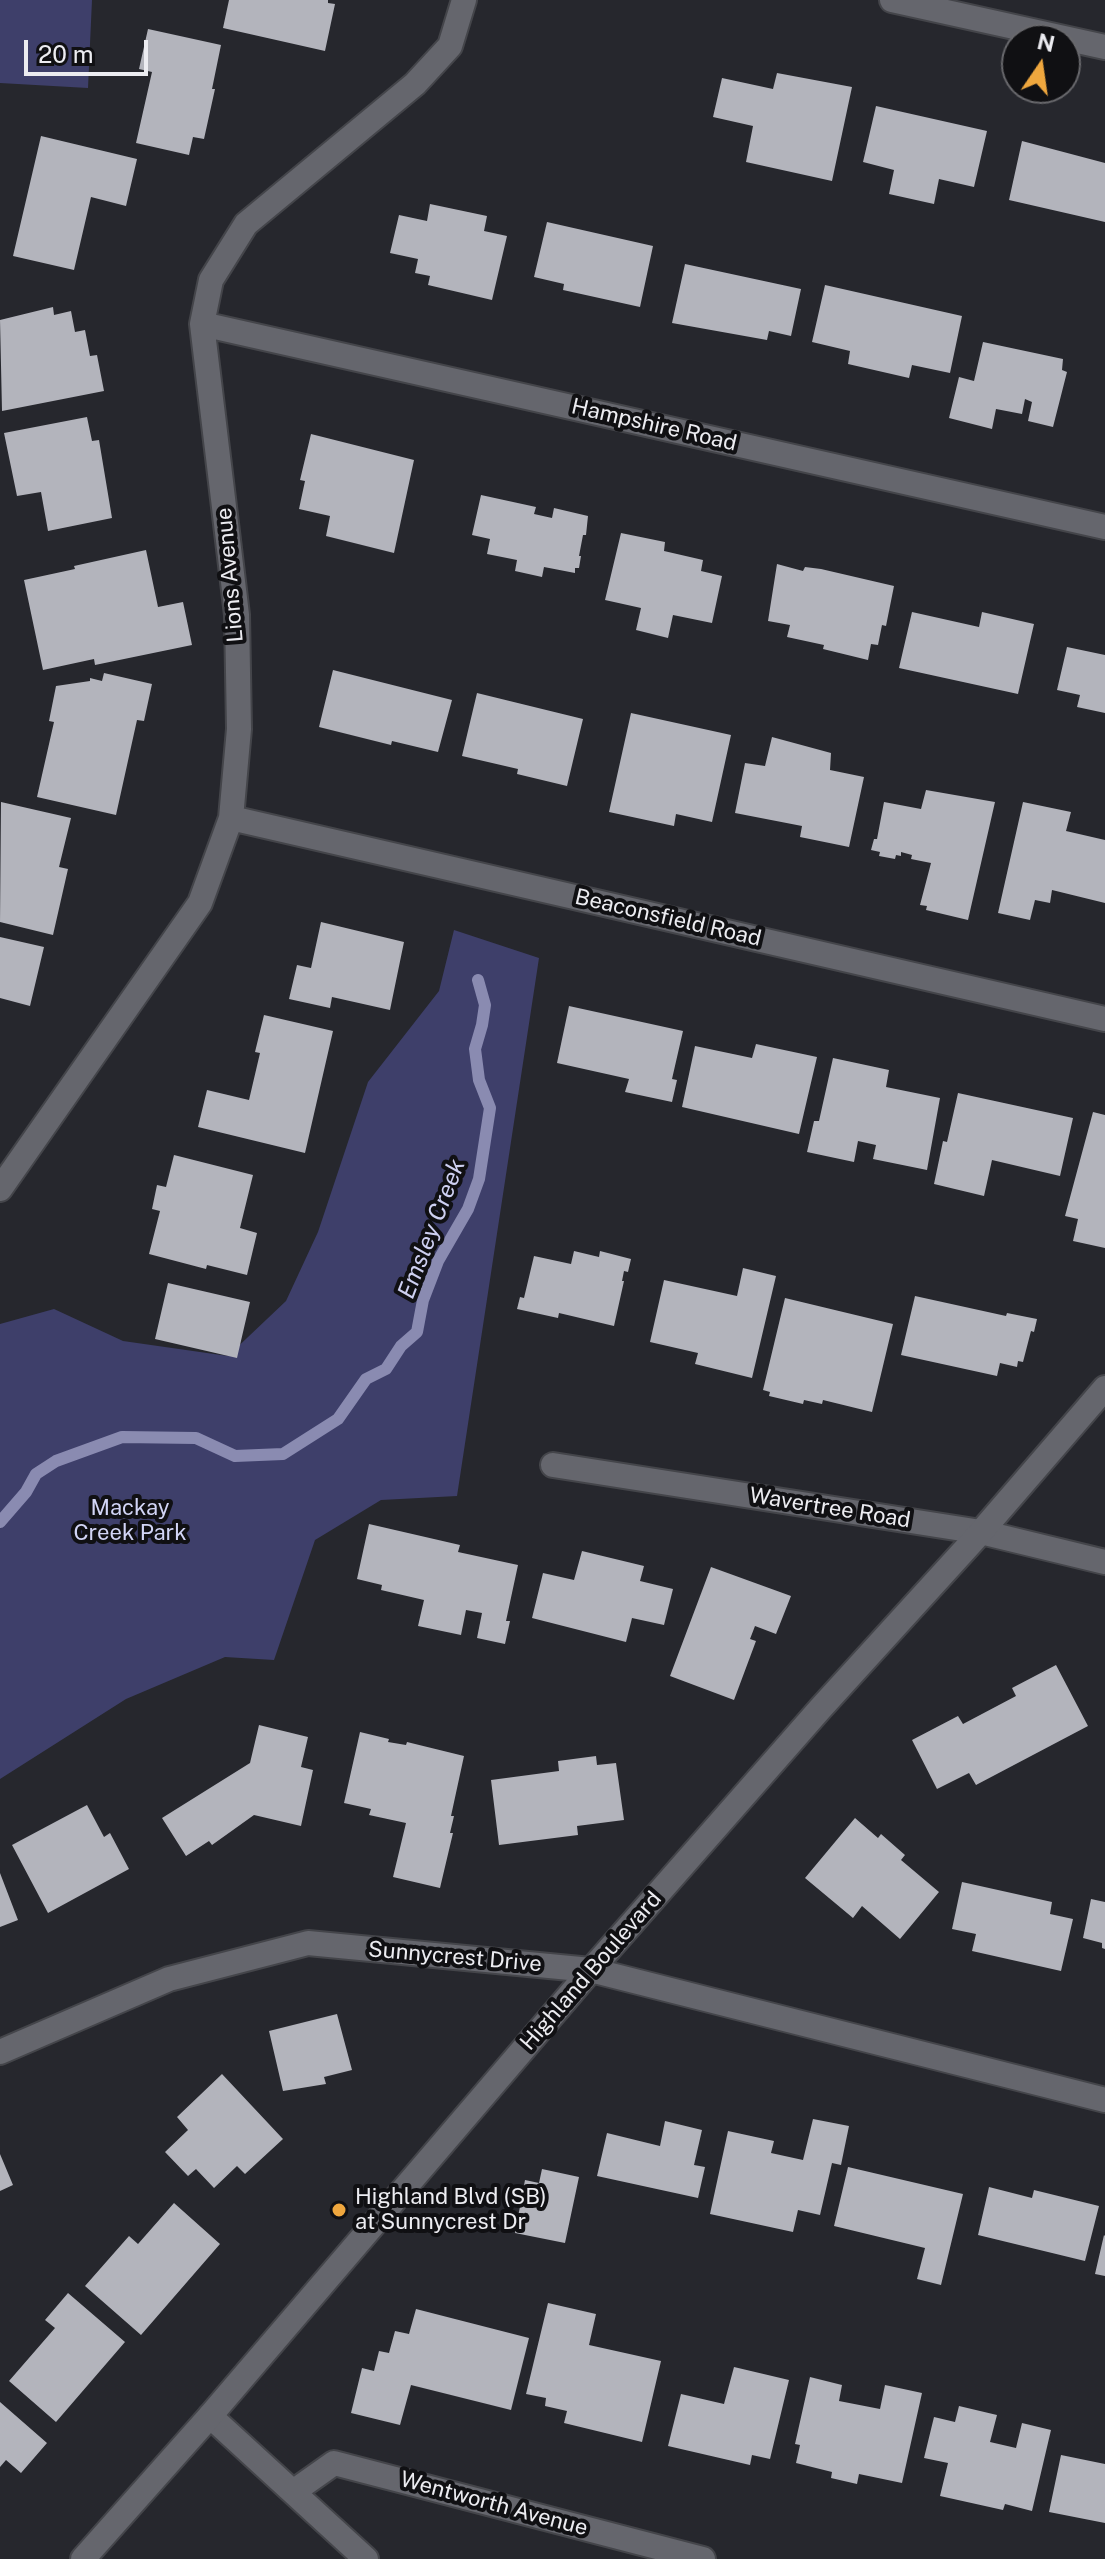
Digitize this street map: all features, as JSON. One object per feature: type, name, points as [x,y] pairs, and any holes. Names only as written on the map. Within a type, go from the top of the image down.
[{"type":"street","name":"Lions Avenue","points":[[0,1189],[200,903],[231,818],[239,729],[237,615],[202,324],[211,280],[246,224],[415,84],[450,46],[464,0]]},
{"type":"street","points":[[892,0],[1105,47]]},
{"type":"street","name":"Hampshire Road","points":[[202,324],[1105,527]]},
{"type":"street","name":"Beaconsfield Road","points":[[231,818],[1105,1019]]},
{"type":"street","name":"Highland Boulevard","points":[[83,2559],[210,2416],[591,1970],[1105,1388]]},
{"type":"street","name":"Wavertree Road","points":[[553,1465],[981,1532],[1105,1562]]},
{"type":"street","name":"Sunnycrest Drive","points":[[0,2052],[169,1979],[308,1943],[591,1970],[1105,2100]]},
{"type":"street","points":[[210,2416],[366,2559]]},
{"type":"street","name":"Wentworth Avenue","points":[[293,2492],[334,2463],[703,2559]]},
{"type":"green space","points":[[0,0],[92,0],[88,88],[0,83]]},
{"type":"green space","name":"Mackay Creek Park","points":[[454,930],[539,958],[457,1496],[381,1500],[315,1540],[274,1660],[225,1657],[126,1699],[0,1779],[0,1324],[54,1309],[123,1341],[228,1356],[286,1301],[318,1232],[368,1082],[439,991]]},
{"type":"building","points":[[229,0],[328,0],[328,3],[335,4],[325,51],[223,28]]},
{"type":"building","points":[[148,29],[221,45],[204,139],[193,137],[189,155],[136,143],[152,72],[139,69]]},
{"type":"building","points":[[777,73],[852,87],[832,181],[746,162],[753,126],[713,117],[722,78],[773,89]]},
{"type":"building","points":[[876,106],[987,131],[974,187],[939,179],[934,204],[889,194],[894,170],[863,162]]},
{"type":"building","points":[[41,136],[137,159],[126,206],[91,197],[74,270],[13,256]]},
{"type":"building","points":[[1022,141],[1105,163],[1105,222],[1009,200]]},
{"type":"building","points":[[430,204],[487,216],[484,231],[507,236],[492,300],[428,285],[430,276],[415,273],[418,259],[390,253],[399,215],[427,221]]},
{"type":"building","points":[[547,222],[653,246],[640,307],[563,290],[564,284],[534,277]]},
{"type":"building","points":[[685,264],[801,289],[791,336],[769,331],[767,340],[672,323]]},
{"type":"building","points":[[825,285],[962,316],[950,373],[912,365],[909,378],[848,364],[850,351],[812,342]]},
{"type":"building","points":[[53,307],[54,315],[71,311],[75,332],[85,330],[90,356],[97,355],[104,391],[2,411],[0,320]]},
{"type":"building","points":[[983,342],[1063,359],[1062,370],[1067,372],[1053,427],[1028,421],[1032,402],[1025,399],[1022,414],[996,409],[992,429],[949,418],[959,377],[974,381]]},
{"type":"building","points":[[87,417],[92,441],[99,440],[112,518],[48,531],[41,492],[17,496],[4,433]]},
{"type":"building","points":[[311,434],[414,460],[394,553],[326,536],[330,516],[299,509],[305,481],[300,480]]},
{"type":"building","points":[[481,495],[536,507],[534,514],[552,518],[554,508],[588,516],[579,568],[575,568],[575,573],[544,567],[542,577],[515,571],[517,560],[487,554],[490,539],[472,535]]},
{"type":"building","points":[[621,533],[665,542],[664,551],[703,560],[701,571],[722,576],[712,623],[673,615],[668,638],[636,630],[641,608],[605,600]]},
{"type":"building","points":[[146,550],[158,607],[183,602],[192,645],[95,665],[94,659],[43,670],[24,580]]},
{"type":"building","points":[[777,564],[803,571],[805,567],[821,569],[894,586],[886,626],[882,625],[878,645],[871,644],[868,660],[823,649],[824,645],[787,637],[790,625],[768,621]]},
{"type":"building","points":[[912,612],[979,627],[982,612],[1034,624],[1018,694],[899,668]]},
{"type":"building","points":[[1067,647],[1105,655],[1105,713],[1077,707],[1080,695],[1057,690]]},
{"type":"building","points":[[333,670],[452,700],[438,752],[392,741],[391,745],[319,727]]},
{"type":"building","points":[[104,673],[152,684],[144,721],[137,720],[116,815],[37,797],[54,722],[49,721],[56,686],[90,681],[90,678],[102,681]]},
{"type":"building","points":[[477,693],[583,719],[567,786],[517,774],[518,769],[462,756]]},
{"type":"building","points":[[631,713],[731,735],[712,822],[676,814],[674,826],[609,812]]},
{"type":"building","points":[[772,737],[831,753],[830,770],[864,777],[849,847],[800,837],[802,826],[735,813],[745,763],[765,766]]},
{"type":"building","points":[[926,790],[995,802],[968,920],[926,910],[927,906],[920,905],[931,863],[911,859],[912,855],[901,852],[901,856],[896,855],[895,859],[879,856],[880,852],[871,850],[874,839],[877,839],[884,802],[921,809]]},
{"type":"building","points":[[1,802],[71,818],[59,867],[68,869],[53,935],[0,922]]},
{"type":"building","points":[[1023,802],[1071,812],[1066,831],[1105,840],[1105,903],[1052,890],[1050,903],[1035,900],[1030,920],[998,913]]},
{"type":"building","points":[[321,922],[404,942],[390,1010],[332,997],[330,1008],[289,999],[297,965],[311,968]]},
{"type":"building","points":[[0,937],[44,947],[30,1006],[0,998]]},
{"type":"building","points":[[569,1006],[683,1031],[672,1079],[677,1080],[672,1102],[625,1092],[629,1079],[557,1063]]},
{"type":"building","points":[[264,1015],[333,1031],[305,1153],[198,1127],[207,1090],[249,1100],[260,1053],[255,1052]]},
{"type":"building","points":[[756,1044],[817,1057],[799,1134],[682,1107],[695,1046],[752,1058]]},
{"type":"building","points":[[833,1058],[889,1070],[886,1087],[940,1098],[927,1170],[873,1159],[876,1145],[858,1141],[854,1162],[807,1152],[814,1121],[819,1121]]},
{"type":"building","points":[[958,1093],[1073,1118],[1060,1176],[992,1160],[984,1196],[934,1184]]},
{"type":"building","points":[[1093,1112],[1105,1115],[1105,1248],[1073,1241],[1078,1219],[1065,1216]]},
{"type":"building","points":[[174,1155],[253,1175],[240,1228],[257,1233],[247,1275],[207,1265],[206,1269],[149,1254],[160,1211],[152,1209],[157,1185],[166,1187]]},
{"type":"building","points":[[574,1251],[599,1257],[600,1251],[631,1259],[628,1272],[624,1271],[614,1326],[559,1313],[558,1318],[517,1309],[520,1297],[524,1298],[534,1256],[571,1264]]},
{"type":"building","points":[[743,1268],[776,1276],[752,1378],[695,1364],[698,1353],[650,1342],[664,1280],[737,1296]]},
{"type":"building","points":[[168,1283],[250,1302],[237,1358],[155,1339]]},
{"type":"building","points":[[915,1296],[1006,1316],[1007,1313],[1037,1319],[1023,1362],[1018,1361],[1017,1367],[1000,1363],[997,1376],[901,1355]]},
{"type":"building","points":[[785,1298],[893,1324],[872,1412],[823,1400],[822,1404],[804,1400],[803,1404],[769,1396],[770,1392],[763,1390]]},
{"type":"building","points":[[369,1524],[460,1545],[458,1552],[518,1565],[506,1621],[510,1621],[505,1644],[477,1638],[482,1613],[466,1610],[461,1635],[418,1626],[424,1600],[381,1590],[382,1585],[357,1579]]},
{"type":"building","points":[[582,1551],[644,1566],[640,1581],[673,1589],[664,1625],[632,1618],[626,1642],[532,1618],[543,1573],[574,1580]]},
{"type":"building","points":[[711,1567],[791,1596],[776,1634],[755,1626],[750,1639],[756,1641],[734,1700],[670,1676]]},
{"type":"building","points":[[1056,1665],[1088,1726],[976,1785],[969,1773],[937,1789],[912,1740],[958,1716],[963,1724],[1016,1696],[1012,1688]]},
{"type":"building","points":[[259,1725],[308,1737],[301,1767],[313,1770],[301,1826],[254,1815],[212,1845],[209,1841],[186,1856],[162,1818],[250,1763]]},
{"type":"building","points":[[360,1732],[389,1739],[388,1742],[406,1745],[407,1742],[464,1756],[451,1816],[454,1816],[450,1833],[453,1833],[440,1888],[393,1877],[406,1823],[369,1815],[371,1809],[344,1803]]},
{"type":"building","points":[[596,1756],[597,1765],[616,1763],[624,1820],[577,1826],[578,1835],[499,1845],[491,1780],[559,1771],[558,1761]]},
{"type":"building","points":[[87,1805],[104,1837],[110,1833],[129,1869],[48,1913],[12,1845]]},
{"type":"building","points":[[855,1818],[878,1838],[881,1834],[905,1855],[901,1860],[939,1892],[900,1939],[862,1906],[853,1918],[805,1878]]},
{"type":"building","points":[[0,1873],[18,1920],[0,1927]]},
{"type":"building","points":[[962,1882],[1052,1902],[1050,1914],[1073,1919],[1061,1971],[972,1951],[976,1934],[952,1929]]},
{"type":"building","points":[[1091,1899],[1105,1902],[1105,1949],[1102,1943],[1083,1938]]},
{"type":"building","points":[[337,2014],[352,2070],[324,2077],[326,2084],[283,2091],[269,2031]]},
{"type":"building","points":[[222,2074],[283,2139],[245,2174],[237,2166],[214,2188],[196,2169],[188,2176],[165,2152],[188,2130],[177,2117]]},
{"type":"building","points":[[813,2119],[849,2126],[841,2165],[832,2163],[820,2215],[798,2210],[793,2232],[710,2214],[728,2131],[774,2141],[771,2153],[803,2160]]},
{"type":"building","points":[[665,2121],[702,2130],[694,2165],[705,2167],[698,2198],[597,2176],[607,2133],[660,2146]]},
{"type":"building","points":[[0,2154],[13,2185],[0,2191]]},
{"type":"building","points":[[848,2167],[963,2194],[941,2285],[917,2279],[925,2248],[834,2226]]},
{"type":"building","points":[[542,2169],[579,2177],[565,2243],[515,2233],[525,2180],[539,2183]]},
{"type":"building","points":[[989,2187],[1032,2198],[1034,2190],[1099,2206],[1085,2261],[978,2235]]},
{"type":"building","points":[[174,2203],[220,2244],[141,2335],[85,2286],[129,2236],[138,2244]]},
{"type":"building","points":[[1105,2236],[1105,2276],[1095,2274]]},
{"type":"building","points":[[68,2293],[125,2342],[56,2422],[9,2381],[55,2328],[45,2320]]},
{"type":"building","points":[[548,2303],[596,2314],[589,2345],[661,2361],[642,2442],[564,2423],[567,2411],[545,2406],[546,2398],[526,2394]]},
{"type":"building","points":[[416,2309],[529,2338],[511,2410],[411,2385],[400,2425],[351,2413],[362,2368],[374,2371],[379,2351],[389,2353],[395,2331],[409,2334]]},
{"type":"building","points":[[734,2367],[789,2380],[770,2459],[752,2455],[750,2465],[668,2446],[681,2394],[724,2404]]},
{"type":"building","points":[[810,2377],[842,2385],[839,2401],[880,2409],[885,2385],[922,2393],[902,2483],[859,2474],[857,2484],[831,2478],[832,2472],[796,2463],[800,2445],[795,2444]]},
{"type":"building","points":[[0,2402],[47,2443],[21,2473],[6,2460],[0,2467]]},
{"type":"building","points":[[959,2406],[997,2415],[990,2442],[1016,2448],[1022,2423],[1051,2430],[1032,2511],[1005,2504],[1003,2510],[940,2496],[948,2463],[924,2458],[934,2417],[955,2422]]},
{"type":"building","points":[[1061,2455],[1105,2464],[1105,2523],[1049,2512]]},
{"type":"waterway","name":"Emsley Creek","points":[[0,1522],[26,1492],[36,1474],[56,1461],[122,1437],[196,1438],[235,1456],[283,1454],[338,1419],[366,1379],[386,1369],[401,1346],[417,1332],[423,1300],[438,1261],[468,1209],[479,1179],[490,1108],[479,1080],[475,1049],[485,1005],[478,980]]},
{"type":"place","name":"Highland Blvd (SB) at Sunnycrest Dr","points":[[339,2210]]}]
